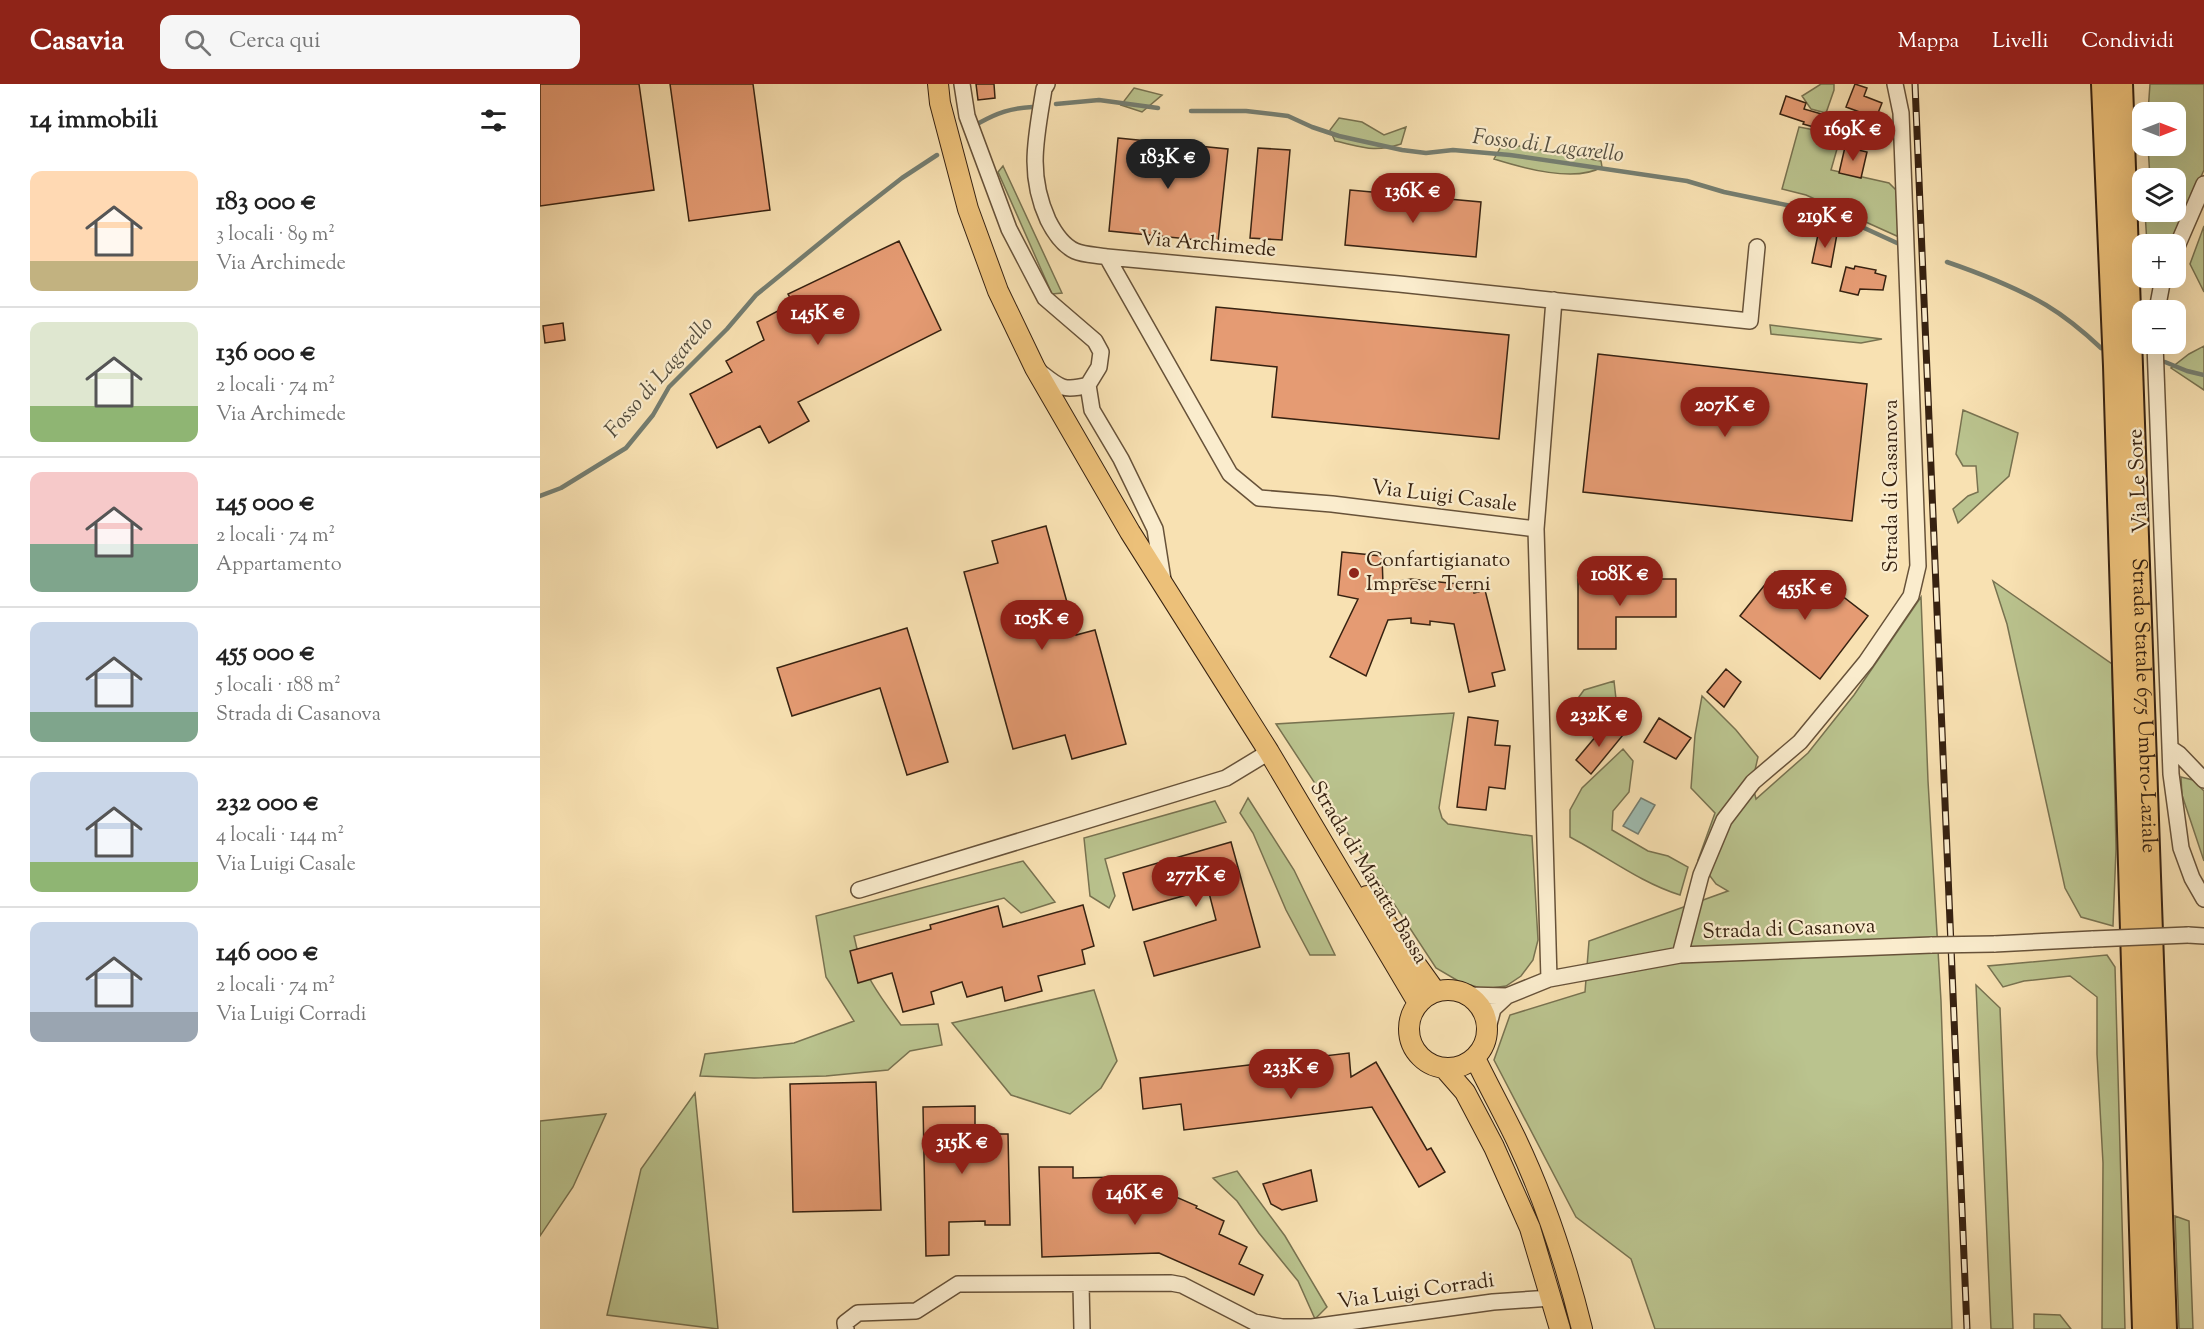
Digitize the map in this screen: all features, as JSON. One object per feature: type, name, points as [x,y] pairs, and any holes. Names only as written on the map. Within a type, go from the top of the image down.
[{"type":"highway","name":"Strada Statale 675 Umbro-Laziale","points":[[2103,84],[2116,377],[2144,1329]]},
{"type":"highway","name":"Strada Statale 675 Umbro-Laziale","points":[[2121,84],[2165,1329]]},
{"type":"main road","name":"Strada di Maratta Bassa","points":[[938,84],[940,102],[968,209],[998,291],[1035,368],[1130,532],[1273,760],[1418,1003],[1435,991],[1273,760]]},
{"type":"main road","points":[[1418,1003],[1411,1013],[1408,1026],[1409,1038],[1414,1050],[1422,1059],[1432,1066],[1444,1068],[1466,1064],[1475,1058],[1481,1050],[1487,1032],[1482,1011],[1468,995],[1457,991],[1435,991]]},
{"type":"main road","points":[[1475,1058],[1517,1141],[1551,1223],[1572,1288],[1582,1329]]},
{"type":"main road","points":[[1444,1068],[1465,1092],[1494,1147],[1530,1228],[1560,1329]]},
{"type":"street","points":[[962,84],[967,116],[1009,229],[1045,298],[1095,341],[1101,352],[1099,367],[1088,385]]},
{"type":"street","points":[[1047,84],[1035,135],[1034,170],[1039,201],[1054,234],[1075,251],[1107,257]]},
{"type":"street","name":"Strada di Casanova","points":[[1680,955],[1701,875],[1724,820],[1753,782],[1800,742],[1866,662],[1911,597],[1918,566],[1901,113],[1895,84]]},
{"type":"street","points":[[2182,234],[2204,184]]},
{"type":"street","name":"Via Archimede","points":[[1107,257],[1750,321],[1757,247]]},
{"type":"street","name":"Via Archimede","points":[[1107,257],[1230,474]]},
{"type":"street","points":[[1536,530],[1554,300]]},
{"type":"street","name":"Via Le Sore","points":[[2155,354],[2170,748],[2175,812],[2181,848],[2192,878],[2204,898]]},
{"type":"street","name":"Strada di Maratta Bassa","points":[[1035,368],[1056,384],[1072,390],[1088,385],[1092,410],[1121,459],[1155,530],[1164,586]]},
{"type":"street","name":"Via Luigi Casale","points":[[1230,474],[1259,498],[1332,504],[1536,530],[1549,979]]},
{"type":"street","points":[[2170,748],[2204,780]]},
{"type":"street","points":[[859,890],[1226,778],[1273,760]]},
{"type":"street","name":"Strada di Casanova","points":[[1468,995],[1507,996],[1549,979],[1680,955],[2204,936]]},
{"type":"street","points":[[1487,1032],[1493,1009],[1507,996]]},
{"type":"street","name":"Via Luigi Corradi","points":[[846,1329],[845,1323],[858,1313],[916,1311],[958,1284],[1171,1283],[1182,1285],[1254,1322],[1282,1327],[1312,1327],[1493,1302],[1551,1298]]},
{"type":"street","points":[[1081,1285],[1082,1329]]},
{"type":"green space","points":[[1821,84],[1834,84],[1826,113],[1811,109],[1802,96]]},
{"type":"green space","points":[[2150,84],[2204,84],[2204,170],[2186,210],[2186,168],[2149,168],[2149,156],[2186,156],[2186,102],[2149,102]]},
{"type":"green space","points":[[1134,88],[1162,95],[1142,112],[1121,105]]},
{"type":"green space","points":[[1339,118],[1362,122],[1384,135],[1406,127],[1401,144],[1383,148],[1368,148],[1335,141],[1330,130]]},
{"type":"green space","points":[[1799,127],[1841,135],[1831,170],[1889,183],[1900,194],[1899,237],[1806,195],[1782,189]]},
{"type":"green space","points":[[1503,143],[1601,161],[1602,167],[1591,172],[1564,174],[1519,166],[1494,159]]},
{"type":"green space","points":[[1003,166],[1062,293],[1052,294],[998,172]]},
{"type":"green space","points":[[2146,222],[2181,222],[2175,234],[2146,234]]},
{"type":"green space","points":[[2204,226],[2204,292],[2190,264]]},
{"type":"green space","points":[[1770,325],[1882,339],[1861,343],[1771,334]]},
{"type":"green space","points":[[2204,346],[2204,390],[2171,368]]},
{"type":"green space","points":[[1963,410],[2018,433],[2009,476],[1958,523],[1953,509],[1968,496],[1978,492],[1976,466],[1963,466],[1956,454]]},
{"type":"green space","points":[[1993,581],[2112,664],[2116,849],[2113,926],[2081,917],[2065,888],[2007,624]]},
{"type":"green space","points":[[1921,597],[1928,781],[1941,1001],[1952,1329],[1655,1329],[1631,1259],[1576,1217],[1494,1060],[1510,1015],[1585,992],[1589,941],[1728,891],[1716,884],[1698,860],[1715,813],[1691,788],[1695,735],[1702,696],[1736,730],[1758,757],[1752,783],[1756,799],[1808,753],[1854,695]]},
{"type":"green space","points":[[1614,681],[1616,699],[1594,709],[1576,701],[1584,690]]},
{"type":"green space","points":[[1454,713],[1439,808],[1442,818],[1448,824],[1532,836],[1538,940],[1533,960],[1521,976],[1506,986],[1484,989],[1460,982],[1436,968],[1276,724]]},
{"type":"green space","points":[[1623,749],[1633,761],[1629,792],[1613,811],[1612,830],[1648,851],[1668,856],[1688,867],[1680,895],[1638,876],[1570,837],[1570,810],[1582,788]]},
{"type":"green space","points":[[2181,777],[2193,780],[2204,791],[2204,861],[2182,795]]},
{"type":"green space","points":[[1248,798],[1294,870],[1335,955],[1310,955],[1286,910],[1253,833],[1240,813]]},
{"type":"green space","points":[[1215,801],[1226,822],[1105,859],[1115,896],[1109,908],[1090,896],[1084,838]]},
{"type":"green space","points":[[1023,861],[1055,902],[1021,913],[1004,898],[854,936],[866,972],[901,1025],[938,1024],[942,1045],[910,1051],[888,1070],[826,1076],[754,1078],[700,1076],[705,1054],[794,1043],[854,1021],[826,977],[816,916]]},
{"type":"green space","points":[[2107,955],[2115,967],[2125,1329],[2102,1329],[2103,1163],[2097,1054],[2097,997],[2070,976],[2024,981],[2003,987],[1988,966]]},
{"type":"green space","points":[[1976,985],[2000,1008],[2013,1329],[1991,1329]]},
{"type":"green space","points":[[1094,990],[1117,1061],[1101,1088],[1070,1114],[1011,1095],[952,1023]]},
{"type":"green space","points":[[695,1093],[718,1329],[607,1315],[641,1169]]},
{"type":"green space","points":[[606,1114],[573,1187],[540,1236],[540,1121]]},
{"type":"green space","points":[[1237,1171],[1285,1236],[1327,1307],[1315,1319],[1298,1281],[1259,1233],[1237,1201],[1213,1178]]},
{"type":"green space","points":[[2175,1216],[2189,1221],[2193,1329],[2179,1329]]},
{"type":"green space","points":[[2034,1314],[2060,1315],[2071,1329],[2034,1329]]},
{"type":"water","points":[[1641,798],[1655,805],[1638,834],[1623,826]]},
{"type":"building","points":[[540,84],[639,84],[654,190],[540,206]]},
{"type":"building","points":[[670,84],[753,84],[770,210],[689,221]]},
{"type":"building","points":[[976,84],[994,84],[995,98],[978,100]]},
{"type":"building","points":[[1855,84],[1867,88],[1864,96],[1882,103],[1876,118],[1846,107]]},
{"type":"building","points":[[1786,96],[1806,103],[1804,109],[1839,119],[1835,133],[1803,124],[1804,122],[1780,114]]},
{"type":"building","points":[[1118,138],[1228,149],[1218,242],[1109,231]]},
{"type":"building","points":[[1845,147],[1867,152],[1861,178],[1839,173]]},
{"type":"building","points":[[1258,148],[1290,150],[1282,240],[1250,238]]},
{"type":"building","points":[[1350,190],[1481,202],[1476,257],[1345,245]]},
{"type":"building","points":[[1819,230],[1837,234],[1831,267],[1812,263]]},
{"type":"building","points":[[899,241],[941,330],[798,402],[809,421],[769,443],[760,426],[717,448],[690,394],[732,372],[726,361],[764,340],[757,322],[793,303],[788,294]]},
{"type":"building","points":[[1855,266],[1876,270],[1875,273],[1886,276],[1883,290],[1860,289],[1858,295],[1840,291],[1846,267],[1854,269]]},
{"type":"building","points":[[1216,307],[1509,335],[1499,439],[1272,417],[1277,367],[1211,360]]},
{"type":"building","points":[[563,323],[565,340],[545,343],[543,326]]},
{"type":"building","points":[[1598,354],[1867,384],[1852,521],[1583,492]]},
{"type":"building","points":[[1046,526],[1076,635],[1095,630],[1126,744],[1072,759],[1065,735],[1013,749],[964,572],[998,563],[992,541]]},
{"type":"building","points":[[1342,552],[1382,556],[1383,584],[1411,579],[1458,584],[1471,582],[1474,593],[1485,590],[1505,670],[1492,673],[1495,686],[1469,692],[1454,624],[1430,621],[1430,625],[1411,623],[1411,618],[1388,620],[1366,676],[1330,657],[1358,599],[1338,595]]},
{"type":"building","points":[[1775,572],[1801,592],[1815,575],[1868,616],[1820,679],[1740,616]]},
{"type":"building","points":[[1578,579],[1676,579],[1676,617],[1616,617],[1616,649],[1578,649]]},
{"type":"building","points":[[907,628],[948,762],[907,775],[880,688],[792,716],[777,668]]},
{"type":"building","points":[[1726,669],[1741,682],[1724,707],[1707,692]]},
{"type":"building","points":[[1468,717],[1498,721],[1495,745],[1510,746],[1505,789],[1489,787],[1486,810],[1457,807]]},
{"type":"building","points":[[1659,718],[1691,738],[1676,759],[1644,742]]},
{"type":"building","points":[[1607,723],[1623,735],[1591,774],[1576,760]]},
{"type":"building","points":[[1231,842],[1260,947],[1154,976],[1144,942],[1216,920],[1208,889],[1133,910],[1123,873]]},
{"type":"building","points":[[1083,905],[1094,946],[1082,950],[1085,964],[1038,976],[1042,991],[1005,1001],[1002,987],[967,997],[962,982],[931,992],[934,1004],[903,1012],[892,973],[858,983],[850,951],[931,929],[930,925],[998,906],[1003,927]]},
{"type":"building","points":[[1349,1053],[1351,1077],[1376,1062],[1427,1150],[1431,1148],[1445,1172],[1419,1187],[1372,1107],[1184,1130],[1181,1104],[1143,1109],[1140,1078]]},
{"type":"building","points":[[876,1082],[881,1210],[793,1212],[790,1084]]},
{"type":"building","points":[[975,1106],[975,1134],[1008,1134],[1010,1225],[985,1225],[985,1221],[949,1222],[949,1255],[926,1256],[923,1107]]},
{"type":"building","points":[[1039,1167],[1073,1167],[1073,1178],[1120,1177],[1120,1188],[1153,1187],[1197,1206],[1196,1208],[1224,1221],[1219,1234],[1247,1247],[1239,1264],[1263,1275],[1254,1295],[1159,1253],[1042,1257]]},
{"type":"building","points":[[1311,1170],[1317,1201],[1282,1210],[1271,1204],[1263,1184]]},
{"type":"waterway","points":[[1056,104],[1099,100],[1158,108]]},
{"type":"waterway","points":[[979,123],[1004,112],[1032,107]]},
{"type":"waterway","name":"Fosso di Lagarello","points":[[1191,111],[1246,111],[1288,116],[1339,136],[1402,150],[1426,153],[1453,150],[1510,155],[1687,181],[1724,192],[1825,213],[1897,243]]},
{"type":"waterway","name":"Fosso di Lagarello","points":[[540,496],[561,488],[626,448],[653,415],[669,387],[727,329],[756,295],[902,178],[937,155]]},
{"type":"waterway","name":"Fosso di Lagarello","points":[[1947,262],[1998,281],[2046,305],[2075,325],[2101,348]]},
{"type":"waterway","name":"Fosso di Lagarello","points":[[2165,362],[2204,375]]},
{"type":"railway","points":[[1915,84],[1967,1329]]},
{"type":"place","name":"Confartigianato Imprese Terni","points":[[1354,573]]}]
